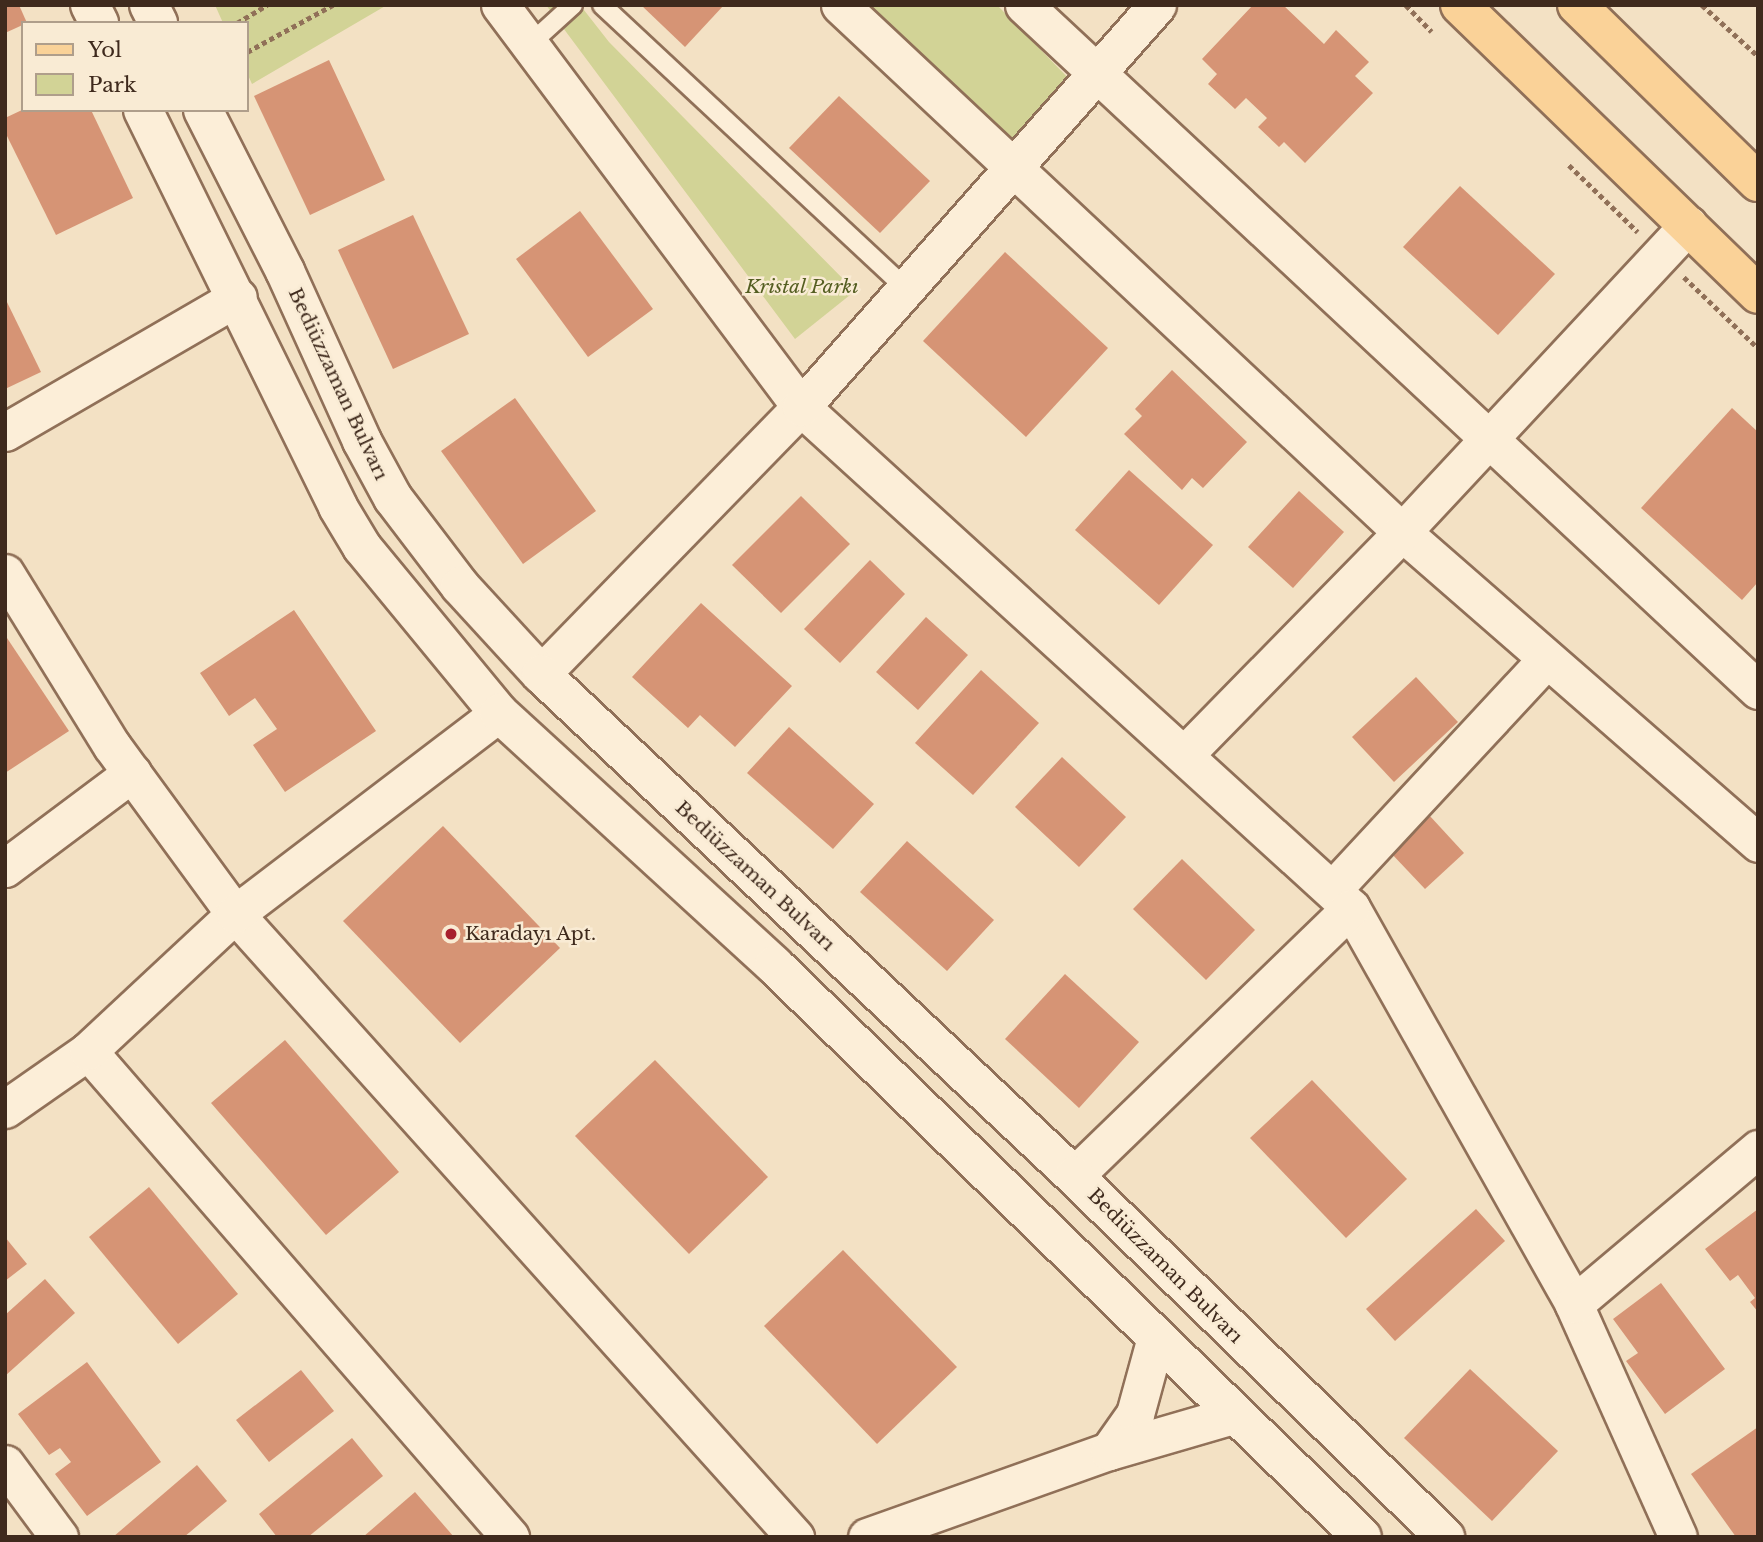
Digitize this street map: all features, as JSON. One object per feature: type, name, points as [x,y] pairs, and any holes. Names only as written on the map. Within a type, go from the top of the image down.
[{"type":"main road","points":[[1460,5],[1758,294]]},
{"type":"main road","points":[[1577,5],[1754,171]]},
{"type":"street","points":[[90,5],[98,21]]},
{"type":"street","points":[[149,5],[157,21]]},
{"type":"street","points":[[500,5],[801,407],[1342,899],[1574,1304],[1678,1537]]},
{"type":"street","points":[[841,5],[1402,533],[1758,843]]},
{"type":"street","points":[[1024,5],[1096,78],[1758,690]]},
{"type":"street","points":[[541,674],[801,407],[1012,166],[1096,78],[1157,5]]},
{"type":"street","points":[[144,112],[350,527],[499,713],[774,965],[1362,1537]]},
{"type":"street","name":"Bediüzzaman Bulvarı","points":[[204,112],[393,498],[460,586],[541,674],[1074,1176],[1445,1537]]},
{"type":"street","points":[[1184,755],[1402,533],[1688,225]]},
{"type":"street","points":[[5,432],[238,297]]},
{"type":"street","points":[[5,573],[132,773],[235,914],[796,1537]]},
{"type":"street","points":[[1074,1176],[1342,899],[1547,659]]},
{"type":"street","points":[[5,1108],[88,1051],[235,914],[499,713]]},
{"type":"street","points":[[5,868],[132,773]]},
{"type":"street","points":[[88,1051],[510,1537]]},
{"type":"street","points":[[1574,1304],[1758,1149]]},
{"type":"street","points":[[1109,1451],[1135,1414],[1156,1337]]},
{"type":"street","points":[[867,1537],[1109,1451],[1236,1414]]},
{"type":"street","points":[[5,1464],[58,1537]]},
{"type":"lane","points":[[530,44],[573,5]]},
{"type":"lane","points":[[602,5],[905,288]]},
{"type":"path","points":[[240,21],[267,5]]},
{"type":"path","points":[[248,51],[333,5]]},
{"type":"path","points":[[1702,5],[1758,56]]},
{"type":"green space","points":[[215,5],[387,5],[252,84],[248,75],[248,21],[222,21]]},
{"type":"green space","name":"Kristal Parkı","points":[[546,5],[580,5],[609,42],[855,291],[795,339]]},
{"type":"green space","points":[[861,5],[997,5],[1075,85],[1016,145]]},
{"type":"building","points":[[5,5],[19,5],[26,21],[21,21],[21,26],[5,33]]},
{"type":"building","points":[[641,5],[724,5],[685,47]]},
{"type":"building","points":[[1253,5],[1283,5],[1324,44],[1336,30],[1369,62],[1355,76],[1373,93],[1305,163],[1284,142],[1279,147],[1258,127],[1267,118],[1246,98],[1235,109],[1208,84],[1217,74],[1202,59]]},
{"type":"building","points":[[329,60],[385,180],[310,215],[254,96]]},
{"type":"building","points":[[839,96],[930,181],[880,233],[789,148]]},
{"type":"building","points":[[21,110],[92,112],[133,198],[56,235],[5,132],[5,118]]},
{"type":"building","points":[[1460,186],[1555,274],[1498,335],[1403,247]]},
{"type":"building","points":[[580,211],[653,309],[588,357],[516,259]]},
{"type":"building","points":[[413,215],[469,334],[393,369],[338,250]]},
{"type":"building","points":[[1005,252],[1108,348],[1026,437],[923,341]]},
{"type":"building","points":[[5,298],[41,372],[5,389]]},
{"type":"building","points":[[1172,370],[1247,442],[1203,488],[1192,478],[1182,490],[1124,434],[1142,416],[1135,409]]},
{"type":"building","points":[[515,398],[596,511],[523,564],[441,451]]},
{"type":"building","points":[[1732,408],[1758,432],[1758,582],[1742,600],[1641,508]]},
{"type":"building","points":[[1129,470],[1213,545],[1159,605],[1075,530]]},
{"type":"building","points":[[1299,491],[1344,532],[1293,588],[1248,547]]},
{"type":"building","points":[[801,496],[850,544],[781,613],[732,565]]},
{"type":"building","points":[[870,560],[905,594],[840,663],[804,629]]},
{"type":"building","points":[[701,603],[792,686],[735,747],[700,715],[688,728],[632,677]]},
{"type":"building","points":[[294,610],[376,731],[285,792],[253,745],[277,729],[255,698],[229,716],[200,673]]},
{"type":"building","points":[[926,617],[968,655],[918,710],[876,672]]},
{"type":"building","points":[[5,635],[69,731],[5,773]]},
{"type":"building","points":[[981,670],[1039,723],[973,795],[915,743]]},
{"type":"building","points":[[1416,677],[1458,722],[1394,782],[1352,737]]},
{"type":"building","points":[[789,727],[874,804],[833,849],[747,773]]},
{"type":"building","points":[[1062,757],[1126,817],[1079,867],[1015,807]]},
{"type":"building","points":[[1429,815],[1464,853],[1425,889],[1390,852]]},
{"type":"building","name":"Karadayı Apt.","points":[[443,826],[560,948],[460,1043],[343,921]]},
{"type":"building","points":[[907,841],[994,920],[947,971],[860,892]]},
{"type":"building","points":[[1182,859],[1255,930],[1206,980],[1133,909]]},
{"type":"building","points":[[1065,974],[1139,1042],[1079,1108],[1005,1039]]},
{"type":"building","points":[[285,1040],[399,1172],[326,1235],[211,1103]]},
{"type":"building","points":[[655,1060],[768,1177],[689,1254],[575,1136]]},
{"type":"building","points":[[1312,1080],[1407,1179],[1346,1238],[1250,1138]]},
{"type":"building","points":[[149,1187],[238,1294],[178,1344],[89,1237]]},
{"type":"building","points":[[1476,1209],[1505,1241],[1395,1341],[1366,1309]]},
{"type":"building","points":[[1758,1209],[1758,1312],[1750,1302],[1755,1298],[1738,1275],[1730,1281],[1705,1249]]},
{"type":"building","points":[[5,1237],[27,1264],[5,1281]]},
{"type":"building","points":[[843,1250],[957,1367],[877,1444],[764,1326]]},
{"type":"building","points":[[45,1279],[75,1313],[5,1376],[5,1315]]},
{"type":"building","points":[[1661,1283],[1725,1369],[1665,1414],[1626,1361],[1638,1353],[1613,1319]]},
{"type":"building","points":[[87,1362],[161,1462],[87,1516],[55,1474],[71,1462],[60,1448],[49,1455],[18,1414]]},
{"type":"building","points":[[1470,1369],[1558,1451],[1492,1521],[1404,1438]]},
{"type":"building","points":[[301,1370],[334,1411],[269,1462],[236,1420]]},
{"type":"building","points":[[1758,1427],[1758,1537],[1736,1537],[1691,1474]]},
{"type":"building","points":[[352,1438],[383,1476],[308,1537],[277,1537],[259,1514]]},
{"type":"building","points":[[197,1465],[227,1501],[184,1537],[113,1537]]},
{"type":"building","points":[[415,1492],[454,1537],[363,1537]]},
{"type":"place","name":"Karadayı Apt.","points":[[451,934]]}]
